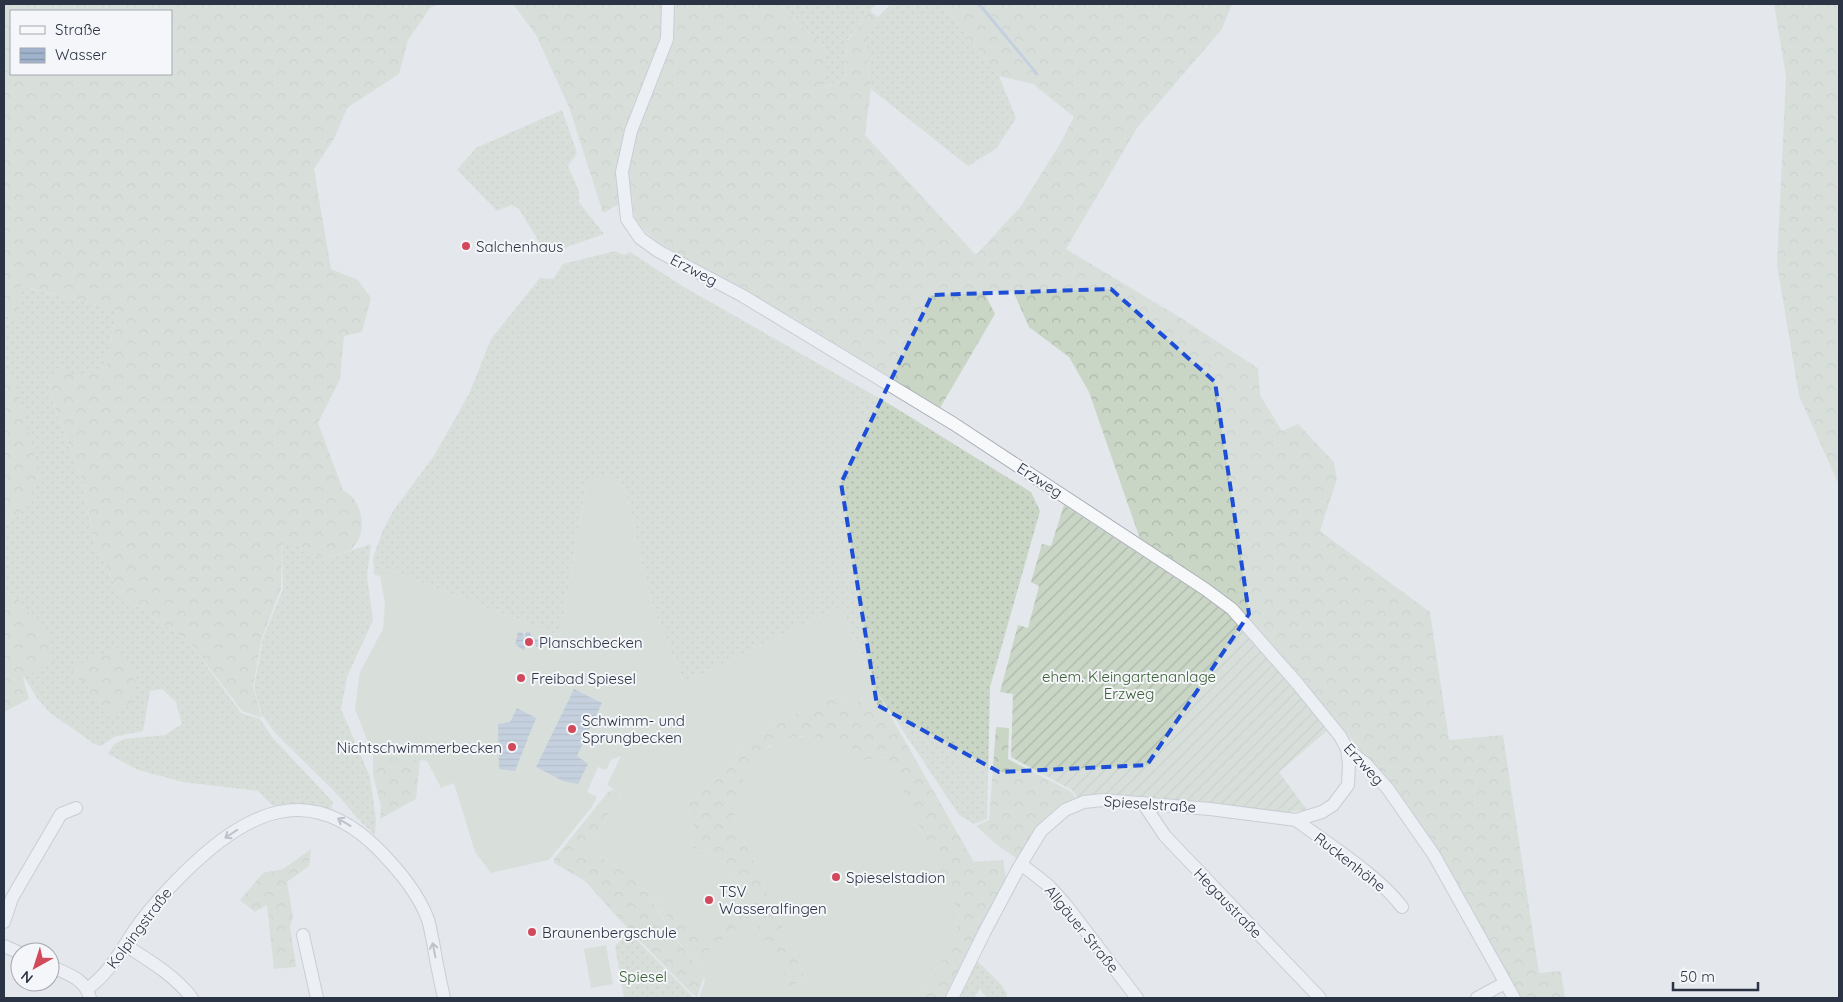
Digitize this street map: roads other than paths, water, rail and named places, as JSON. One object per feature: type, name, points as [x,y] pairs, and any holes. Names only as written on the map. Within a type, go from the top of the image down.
[{"type":"street","name":"Erzweg","points":[[668,4],[666,39],[631,131],[622,172],[627,220],[640,238],[658,251],[743,296],[954,424],[1205,589],[1232,609],[1309,698],[1340,736],[1347,749],[1366,764],[1388,789],[1420,833],[1514,998]]},
{"type":"street","name":"Spieselstraße","points":[[952,998],[1021,864],[1041,831],[1065,810],[1084,802],[1103,800],[1210,809],[1296,820],[1322,812],[1333,804],[1348,785],[1349,764],[1347,749]]},
{"type":"street","name":"Hegaustraße","points":[[1143,803],[1165,836],[1320,998]]},
{"type":"street","points":[[4,922],[12,898],[61,814],[76,808]]},
{"type":"street","name":"Kolpingstraße","points":[[88,994],[101,979],[149,911],[203,854],[246,824],[262,816],[274,812],[315,811],[342,820],[369,840],[391,862],[416,894],[428,919],[444,998]]},
{"type":"street","name":"Ruckenhöhe","points":[[1296,820],[1364,871],[1394,896],[1402,907]]},
{"type":"street","name":"Allgäuer Straße","points":[[1021,864],[1049,886],[1066,905],[1137,998]]},
{"type":"street","points":[[303,935],[317,998]]},
{"type":"street","points":[[125,945],[166,972],[192,998]]},
{"type":"street","points":[[60,971],[80,980],[88,994]]},
{"type":"street","points":[[1477,998],[1505,983]]},
{"type":"water","name":"Planschbecken","points":[[518,632],[523,633],[524,639],[526,632],[530,632],[532,638],[544,641],[545,644],[536,647],[536,644],[525,646],[524,651],[515,644]]},
{"type":"water","name":"Schwimm- und Sprungbecken","points":[[574,689],[602,703],[577,756],[588,764],[578,784],[563,781],[536,767]]},
{"type":"water","name":"Nichtschwimmerbecken","points":[[517,708],[536,718],[515,771],[499,769],[498,724],[510,722]]},
{"type":"waterway","points":[[979,4],[1037,74]]},
{"type":"place","name":"Salchenhaus","points":[[466,246]]},
{"type":"place","name":"Planschbecken","points":[[529,642]]},
{"type":"place","name":"Freibad Spiesel","points":[[521,678]]},
{"type":"place","name":"Schwimm- und Sprungbecken","points":[[572,729]]},
{"type":"place","name":"Nichtschwimmerbecken","points":[[512,747]]},
{"type":"place","name":"Spieselstadion","points":[[836,877]]},
{"type":"place","name":"TSV Wasseralfingen","points":[[709,900]]},
{"type":"place","name":"Braunenbergschule","points":[[532,932]]},
{"type":"park label","name":"ehem. Kleingartenanlage Erzweg","points":[[1129,684]]},
{"type":"park label","name":"Spiesel","points":[[643,976]]}]
